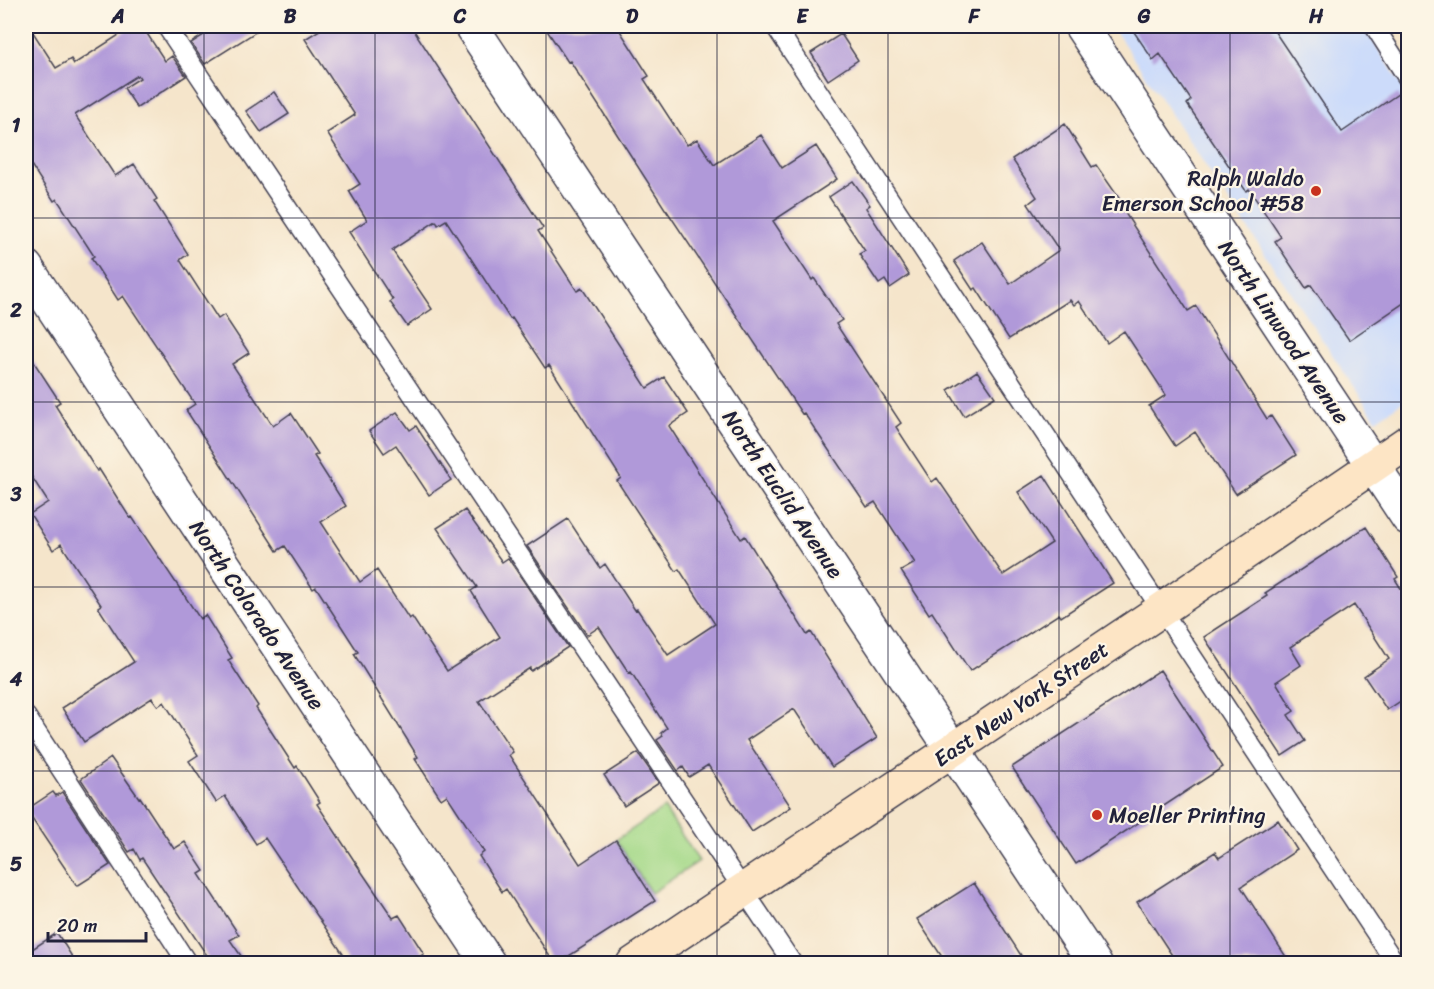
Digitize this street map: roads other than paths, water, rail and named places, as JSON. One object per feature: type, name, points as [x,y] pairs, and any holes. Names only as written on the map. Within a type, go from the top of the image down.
[{"type":"main road","name":"East New York Street","points":[[633,963],[1408,442]]},
{"type":"street","name":"North Euclid Avenue","points":[[471,26],[1095,963]]},
{"type":"street","name":"North Linwood Avenue","points":[[1081,26],[1408,518]]},
{"type":"street","name":"North Colorado Avenue","points":[[26,267],[489,963]]},
{"type":"lane","points":[[166,26],[793,963]]},
{"type":"lane","points":[[775,26],[1396,963]]},
{"type":"lane","points":[[1374,26],[1408,79]]},
{"type":"lane","points":[[26,716],[188,963]]},
{"type":"place","name":"Ralph Waldo Emerson School #58","points":[[1316,191]]},
{"type":"place","name":"Moeller Printing","points":[[1097,815]]}]
